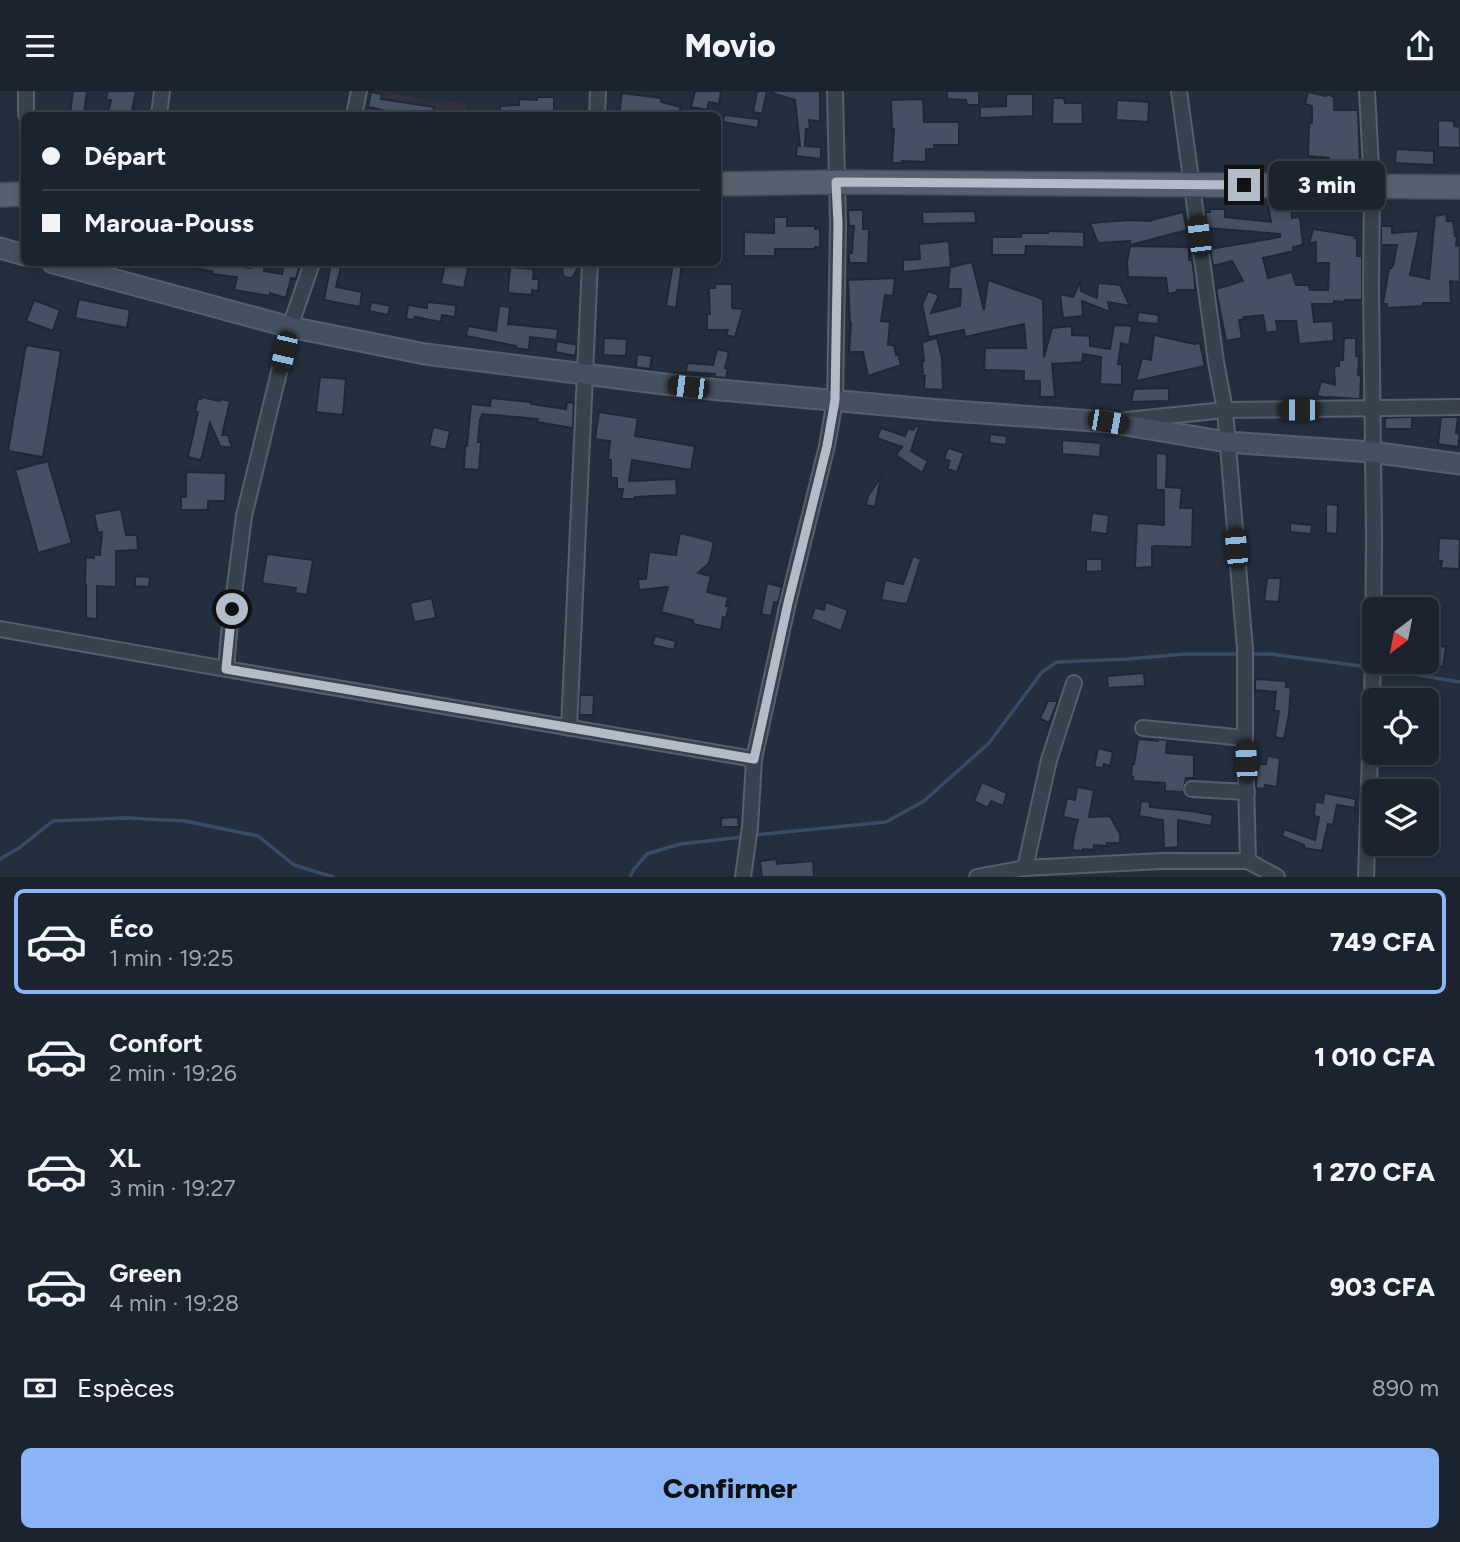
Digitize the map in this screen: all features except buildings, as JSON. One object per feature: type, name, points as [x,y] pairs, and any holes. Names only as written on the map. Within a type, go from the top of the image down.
[{"type":"main road","points":[[721,184],[836,182],[1460,187]]},
{"type":"main road","points":[[0,195],[21,194]]},
{"type":"main road","points":[[0,248],[21,254]]},
{"type":"main road","points":[[64,266],[290,327],[425,353],[688,387],[1108,422],[1227,442],[1372,452],[1460,464]]},
{"type":"street","points":[[26,91],[26,112]]},
{"type":"street","points":[[159,112],[162,91]]},
{"type":"street","points":[[355,112],[359,91]]},
{"type":"street","points":[[597,112],[598,91]]},
{"type":"street","points":[[743,877],[748,849],[754,759],[788,603],[827,446],[835,400],[838,224],[835,91]]},
{"type":"street","points":[[1179,91],[1225,410],[1245,649],[1248,861]]},
{"type":"street","points":[[1366,877],[1374,536],[1372,187],[1367,91]]},
{"type":"street","points":[[226,669],[244,516],[290,327],[311,266]]},
{"type":"street","points":[[569,728],[590,266]]},
{"type":"street","points":[[1108,422],[1225,410],[1460,407]]},
{"type":"street","points":[[0,629],[754,759]]},
{"type":"street","points":[[1025,868],[1049,760],[1074,683]]},
{"type":"street","points":[[1143,728],[1245,738]]},
{"type":"street","points":[[1192,789],[1247,792]]},
{"type":"street","points":[[980,877],[1025,868],[1161,861],[1248,861],[1277,877]]},
{"type":"shaded area","points":[[370,91],[467,103],[466,112],[366,112]]},
{"type":"waterway","points":[[754,835],[886,822],[924,801],[989,743],[1042,672],[1057,662],[1185,654],[1240,654]]},
{"type":"waterway","points":[[1247,654],[1270,654],[1362,666]]},
{"type":"waterway","points":[[1412,674],[1460,682]]},
{"type":"waterway","points":[[0,859],[19,848],[53,821],[126,818],[185,821],[258,836],[294,865],[333,877]]},
{"type":"waterway","points":[[630,877],[647,854],[680,844],[743,837]]},
{"type":"route","points":[[232,609],[226,669],[754,759],[788,603],[827,446],[835,400],[838,224],[836,182],[1244,185]]}]
